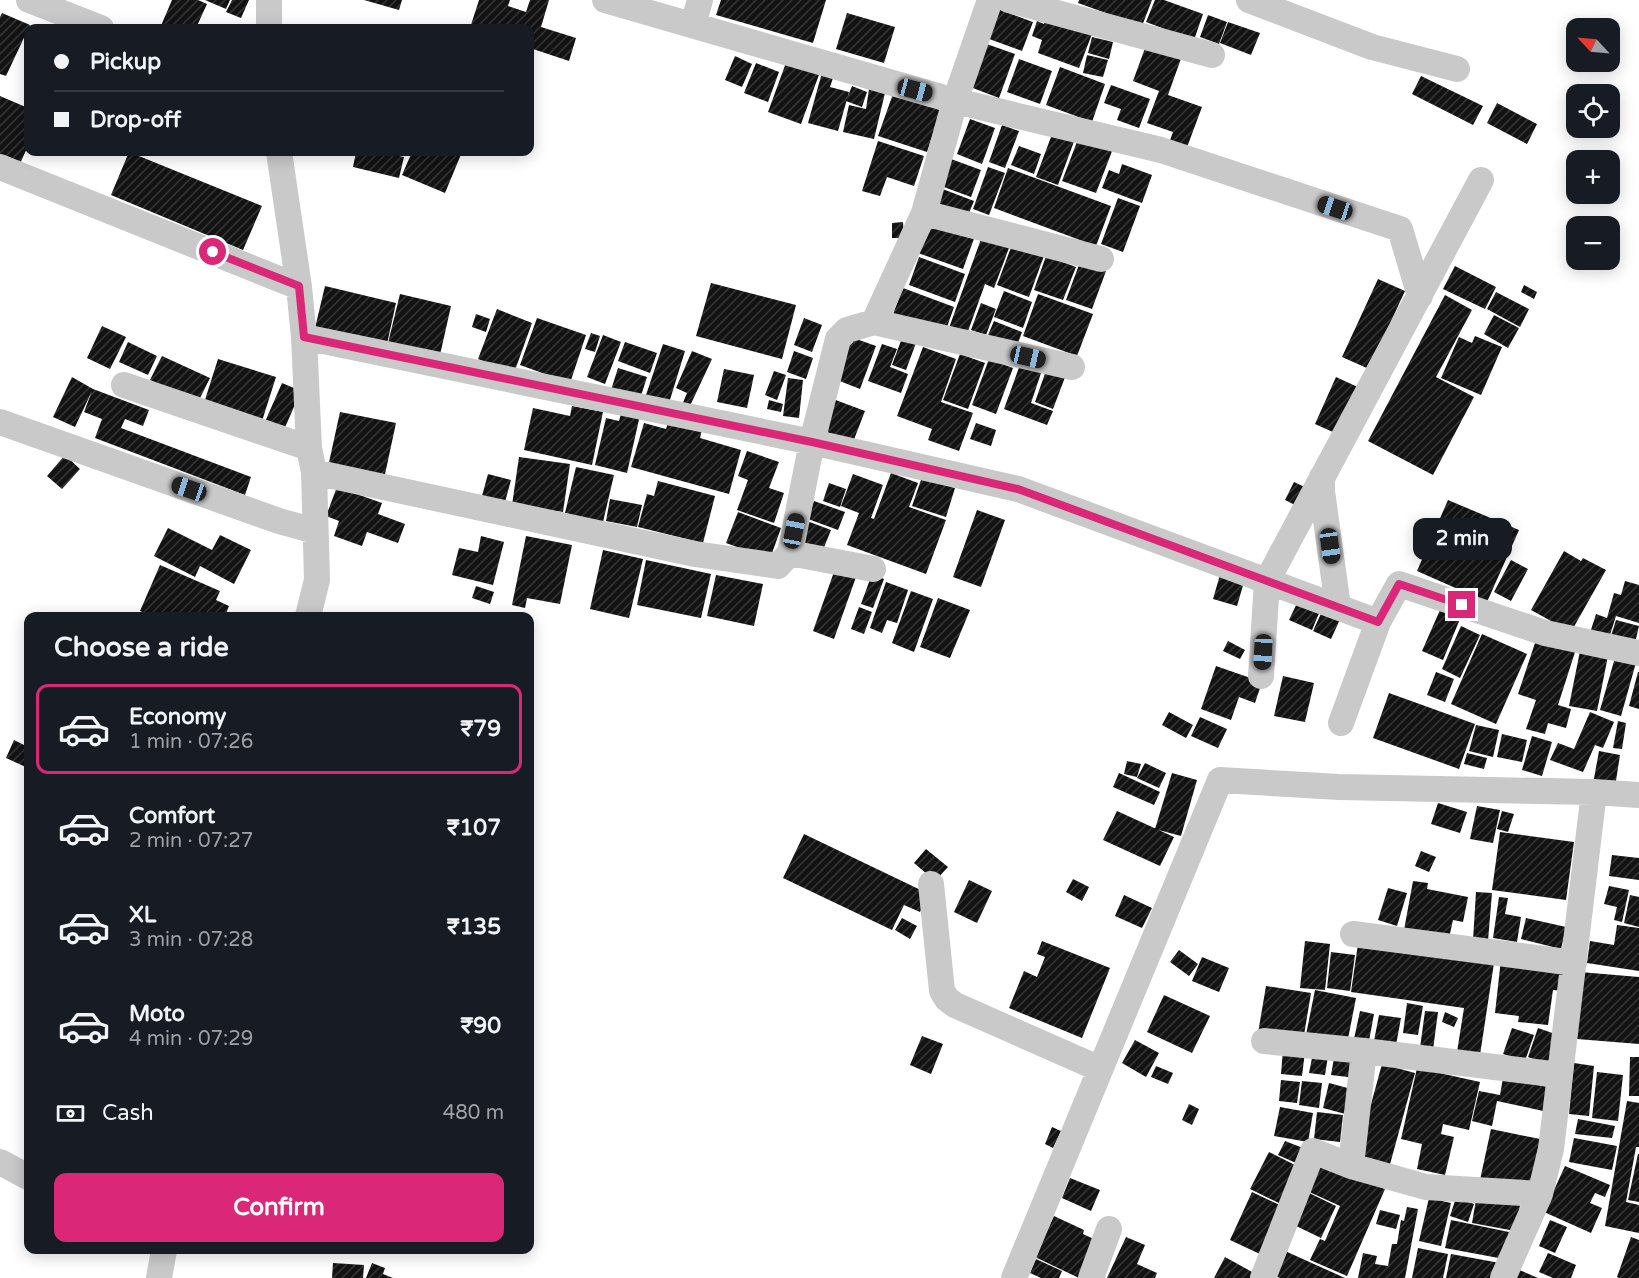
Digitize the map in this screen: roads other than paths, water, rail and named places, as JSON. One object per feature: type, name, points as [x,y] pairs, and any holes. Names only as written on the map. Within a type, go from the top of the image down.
[{"type":"street","points":[[29,0],[91,24]]},
{"type":"street","points":[[269,0],[269,24]]},
{"type":"street","points":[[604,0],[955,100],[1161,150],[1400,229],[1420,296]]},
{"type":"street","points":[[693,25],[700,0]]},
{"type":"street","points":[[874,322],[924,213],[955,100],[990,0]]},
{"type":"street","points":[[1009,0],[1212,55]]},
{"type":"street","points":[[1249,0],[1372,47],[1456,69]]},
{"type":"street","points":[[280,156],[299,286],[304,337],[316,580],[309,612]]},
{"type":"street","points":[[0,166],[299,286]]},
{"type":"street","points":[[1261,676],[1267,581],[1481,180]]},
{"type":"street","points":[[924,213],[1101,259]]},
{"type":"street","points":[[124,386],[311,460],[694,554],[778,566],[790,553],[812,442],[838,339],[847,330],[874,322],[1072,367]]},
{"type":"street","points":[[304,337],[812,442],[1018,489],[1378,622]]},
{"type":"street","points":[[0,422],[279,521],[315,531]]},
{"type":"street","points":[[1322,477],[1338,607]]},
{"type":"street","points":[[790,553],[873,569]]},
{"type":"street","points":[[1341,723],[1378,622],[1399,584],[1545,633],[1639,653]]},
{"type":"street","points":[[1014,1278],[1220,780],[1339,787],[1639,795]]},
{"type":"street","points":[[1503,1278],[1540,1194],[1551,1149],[1594,792]]},
{"type":"street","points":[[931,884],[942,991],[947,999],[955,1005],[1100,1069]]},
{"type":"street","points":[[1353,934],[1574,963]]},
{"type":"street","points":[[1264,1041],[1560,1075]]},
{"type":"street","points":[[1351,1166],[1364,1051]]},
{"type":"street","points":[[1263,1278],[1312,1150],[1351,1166],[1426,1186],[1540,1194]]},
{"type":"street","points":[[0,1162],[24,1175]]},
{"type":"street","points":[[1091,1278],[1109,1229]]},
{"type":"street","points":[[159,1278],[163,1254]]}]
